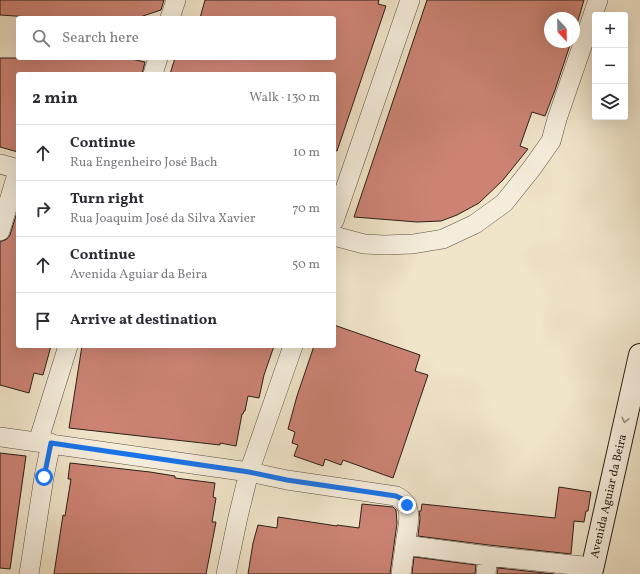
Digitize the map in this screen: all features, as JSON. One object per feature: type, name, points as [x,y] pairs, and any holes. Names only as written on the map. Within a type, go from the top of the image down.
[{"type":"main road","name":"Avenida Aguiar da Beira","points":[[591,570],[640,355]]},
{"type":"street","points":[[171,16],[176,0]]},
{"type":"street","points":[[336,215],[410,0]]},
{"type":"street","points":[[336,237],[364,244],[384,245],[413,244],[443,239],[475,224],[504,203],[551,141],[557,119],[598,0]]},
{"type":"street","points":[[154,72],[157,60]]},
{"type":"street","points":[[0,164],[16,169]]},
{"type":"street","points":[[0,231],[16,177]]},
{"type":"street","points":[[29,574],[44,477],[45,442],[68,348]]},
{"type":"street","points":[[226,574],[249,472],[292,348]]},
{"type":"street","points":[[0,437],[45,442],[249,472],[287,480],[396,496],[402,499],[407,505],[409,513],[401,574]]},
{"type":"street","name":"Avenida Aguiar da Beira","points":[[405,545],[487,565],[591,570]]},
{"type":"building","points":[[0,0],[164,0],[161,10],[143,16],[0,15]]},
{"type":"building","points":[[205,0],[379,0],[378,4],[386,6],[337,151],[336,72],[171,72],[174,60],[336,60],[336,16],[201,16]]},
{"type":"building","points":[[427,0],[584,0],[580,14],[580,12],[544,12],[544,48],[569,48],[555,90],[545,116],[532,112],[520,146],[528,149],[503,180],[479,203],[457,215],[441,221],[417,222],[354,217]]},
{"type":"building","points":[[0,58],[16,58],[16,60],[136,60],[145,62],[142,72],[16,72],[16,151],[0,147]]},
{"type":"building","points":[[16,216],[16,348],[50,348],[43,375],[34,373],[29,393],[0,385],[0,242],[7,239],[10,235]]},
{"type":"building","points":[[336,326],[420,355],[415,371],[428,375],[393,478],[343,460],[341,465],[325,459],[323,466],[294,456],[298,445],[292,443],[295,432],[288,429],[297,396],[313,348],[336,348]]},
{"type":"building","points":[[82,348],[273,348],[264,375],[259,398],[248,396],[245,411],[242,414],[236,446],[220,443],[220,445],[69,428]]},
{"type":"building","points":[[0,453],[26,456],[10,569],[0,568]]},
{"type":"building","points":[[70,463],[150,472],[175,476],[175,478],[215,483],[213,497],[216,498],[212,522],[216,522],[206,574],[54,574],[63,515],[65,516],[71,479],[68,479]]},
{"type":"building","points":[[559,487],[591,492],[588,511],[586,511],[584,522],[574,521],[571,554],[418,536],[420,518],[419,511],[421,511],[422,504],[555,518]]},
{"type":"building","points":[[362,504],[393,507],[396,510],[397,523],[390,574],[248,574],[253,543],[258,525],[277,528],[278,517],[359,528]]},
{"type":"building","points":[[414,557],[476,565],[475,574],[412,574]]},
{"type":"building","points":[[498,568],[554,574],[497,574]]},
{"type":"route","points":[[44,477],[51,443],[249,472],[287,480],[396,496],[402,499],[407,505]]}]
